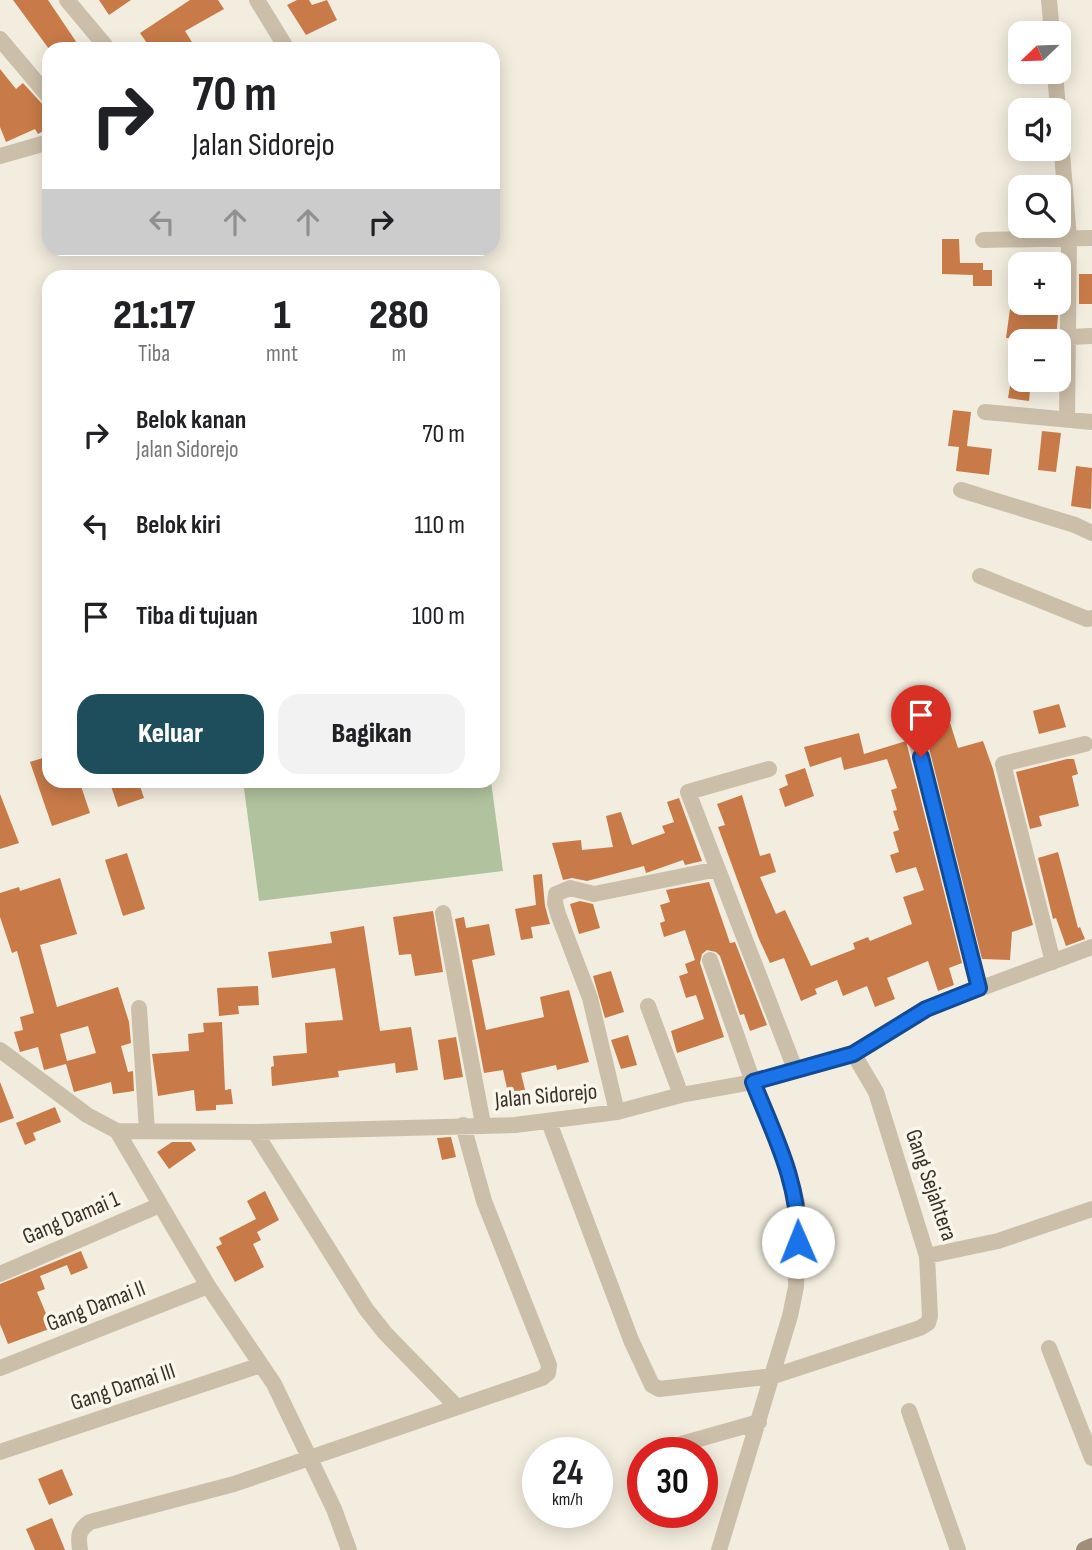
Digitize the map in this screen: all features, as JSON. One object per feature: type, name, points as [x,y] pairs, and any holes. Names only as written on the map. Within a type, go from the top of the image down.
[{"type":"street","points":[[67,0],[102,42]]},
{"type":"street","points":[[1049,0],[1051,21]]},
{"type":"street","points":[[262,2],[283,42]]},
{"type":"street","points":[[0,39],[42,89]]},
{"type":"street","points":[[0,156],[42,144]]},
{"type":"street","points":[[1063,161],[1069,239],[1068,329]]},
{"type":"street","points":[[983,240],[1092,238]]},
{"type":"street","points":[[1071,337],[1092,336]]},
{"type":"street","points":[[1067,392],[1067,419]]},
{"type":"street","points":[[985,412],[1092,422]]},
{"type":"street","points":[[961,490],[1075,525],[1092,533]]},
{"type":"street","points":[[980,576],[1087,620],[1092,618]]},
{"type":"street","points":[[914,731],[979,988]]},
{"type":"street","points":[[1053,962],[1003,764],[1085,744]]},
{"type":"street","points":[[769,769],[688,792],[795,1069]]},
{"type":"street","points":[[617,1112],[590,998],[558,914],[556,894],[570,888],[594,894],[718,869]]},
{"type":"street","points":[[443,913],[483,1124]]},
{"type":"street","name":"Jalan Sidorejo","points":[[0,1050],[87,1115],[117,1131],[255,1132],[549,1122],[617,1112],[681,1095],[753,1082],[853,1054],[926,1009],[1092,947]]},
{"type":"street","points":[[710,960],[753,1082],[785,1162],[797,1202],[796,1287],[774,1376],[719,1550]]},
{"type":"street","points":[[649,1006],[681,1095]]},
{"type":"street","points":[[139,1008],[147,1131]]},
{"type":"street","name":"Gang Sejahtera","points":[[853,1054],[876,1092],[927,1256],[998,1241],[1092,1209]]},
{"type":"street","points":[[549,1122],[631,1340],[652,1385],[659,1389],[774,1376],[920,1328],[928,1322],[930,1316],[927,1256]]},
{"type":"street","points":[[80,1550],[78,1535],[82,1527],[90,1522],[234,1484],[542,1378],[548,1373],[549,1365],[484,1201],[463,1125]]},
{"type":"street","points":[[117,1131],[208,1286],[274,1384],[334,1509],[348,1547],[330,1550]]},
{"type":"street","points":[[255,1132],[366,1309],[386,1334],[456,1406]]},
{"type":"street","name":"Gang Damai 1","points":[[0,1273],[160,1205]]},
{"type":"street","name":"Gang Damai II","points":[[0,1368],[208,1286]]},
{"type":"street","points":[[1049,1348],[1092,1458]]},
{"type":"street","name":"Gang Damai III","points":[[0,1452],[261,1365]]},
{"type":"street","points":[[909,1411],[958,1550]]},
{"type":"street","points":[[707,1437],[759,1422]]},
{"type":"street","points":[[1085,1550],[1092,1547]]},
{"type":"green space","points":[[244,788],[492,788],[503,871],[259,901]]},
{"type":"building","points":[[13,0],[48,0],[76,42],[44,42]]},
{"type":"building","points":[[99,0],[131,0],[109,15]]},
{"type":"building","points":[[190,0],[218,0],[224,9],[185,31],[192,42],[146,42],[140,33]]},
{"type":"building","points":[[297,0],[309,0],[312,5],[327,0],[337,20],[306,35],[287,5]]},
{"type":"building","points":[[0,69],[16,89],[23,83],[42,104],[42,132],[38,134],[35,129],[6,142],[0,127]]},
{"type":"building","points":[[942,239],[959,239],[960,263],[983,263],[983,270],[992,270],[992,286],[973,286],[973,275],[942,274]]},
{"type":"building","points":[[1079,274],[1092,274],[1092,304],[1079,304]]},
{"type":"building","points":[[1009,315],[1058,315],[1057,329],[1008,329],[1006,338]]},
{"type":"building","points":[[1009,392],[1030,392],[1029,401],[1008,398]]},
{"type":"building","points":[[953,410],[971,412],[967,446],[992,449],[989,475],[956,471],[959,447],[948,446]]},
{"type":"building","points":[[1042,431],[1061,433],[1056,472],[1038,470]]},
{"type":"building","points":[[1076,466],[1092,468],[1091,509],[1071,506]]},
{"type":"building","points":[[1059,704],[1066,727],[1039,734],[1033,711]]},
{"type":"building","points":[[945,707],[958,748],[983,741],[993,769],[1033,925],[1012,932],[1010,960],[982,959],[924,728],[915,716]]},
{"type":"building","points":[[859,733],[864,754],[906,741],[962,963],[949,968],[954,985],[938,991],[928,961],[887,978],[895,999],[875,1007],[867,986],[843,996],[837,980],[815,989],[817,994],[801,1001],[784,958],[770,963],[718,827],[725,825],[717,804],[742,795],[760,856],[770,853],[776,872],[760,877],[776,914],[785,910],[811,966],[855,949],[853,943],[868,937],[870,941],[912,924],[903,897],[924,890],[916,867],[896,873],[890,855],[899,852],[893,832],[899,830],[893,811],[897,810],[891,790],[897,788],[887,759],[844,770],[841,757],[810,767],[804,747]]},
{"type":"building","points":[[42,758],[42,788],[82,788],[90,813],[52,826],[30,762]]},
{"type":"building","points":[[1074,759],[1078,774],[1072,776],[1079,806],[1039,816],[1042,826],[1030,829],[1016,772]]},
{"type":"building","points":[[805,768],[814,796],[785,807],[779,789],[788,785],[785,775]]},
{"type":"building","points":[[112,788],[141,788],[144,798],[118,807]]},
{"type":"building","points":[[0,794],[19,843],[0,849]]},
{"type":"building","points":[[679,798],[702,861],[685,865],[683,860],[646,873],[644,866],[587,881],[572,878],[563,880],[552,843],[581,840],[582,850],[613,847],[606,816],[621,812],[632,845],[665,833],[662,826],[674,822],[667,802]]},
{"type":"building","points":[[1058,852],[1078,928],[1080,927],[1085,939],[1066,946],[1056,918],[1053,919],[1038,858]]},
{"type":"building","points":[[127,853],[145,909],[123,916],[105,860]]},
{"type":"building","points":[[542,874],[550,924],[531,927],[533,938],[521,940],[515,909],[536,905],[533,875]]},
{"type":"building","points":[[60,878],[77,934],[40,945],[57,1007],[118,987],[129,1022],[131,1043],[121,1046],[128,1072],[133,1071],[134,1091],[113,1094],[111,1082],[74,1092],[66,1064],[44,1070],[38,1047],[20,1052],[14,1032],[23,1030],[20,1017],[34,1013],[17,951],[12,953],[0,917],[0,893],[19,887],[20,891]],"holes":[[[88,1026],[96,1053],[67,1061],[60,1034]]]},
{"type":"building","points":[[709,882],[730,943],[735,942],[767,1025],[750,1031],[744,1014],[740,1015],[720,956],[707,950],[702,954],[700,963],[724,1037],[677,1053],[671,1031],[704,1019],[696,995],[686,998],[679,976],[688,973],[685,964],[695,960],[685,930],[664,937],[660,923],[665,921],[660,905],[670,902],[666,890]]},
{"type":"building","points":[[580,901],[593,904],[600,928],[579,934],[570,904]]},
{"type":"building","points":[[433,911],[443,972],[415,976],[411,954],[399,955],[393,917]]},
{"type":"building","points":[[464,917],[466,928],[489,924],[495,955],[472,960],[486,1030],[544,1017],[540,997],[569,990],[589,1062],[557,1070],[556,1065],[521,1073],[525,1090],[508,1093],[503,1070],[484,1073],[455,919]]},
{"type":"building","points":[[364,926],[380,1031],[411,1027],[418,1070],[396,1073],[395,1063],[338,1071],[339,1077],[272,1086],[273,1056],[307,1053],[305,1023],[343,1020],[335,968],[272,978],[268,952],[332,943],[330,932]]},
{"type":"building","points":[[611,971],[624,1012],[605,1018],[593,976]]},
{"type":"building","points":[[258,986],[259,1005],[238,1006],[239,1014],[219,1016],[217,988]]},
{"type":"building","points":[[222,1022],[225,1090],[231,1089],[233,1104],[216,1105],[216,1110],[196,1111],[194,1090],[158,1096],[152,1054],[189,1051],[188,1034],[204,1032],[203,1023]]},
{"type":"building","points":[[628,1035],[637,1065],[621,1069],[611,1040]]},
{"type":"building","points":[[456,1037],[463,1077],[444,1080],[438,1040]]},
{"type":"building","points":[[0,1082],[14,1118],[0,1123]]},
{"type":"building","points":[[55,1107],[61,1122],[33,1133],[36,1140],[25,1145],[16,1123]]},
{"type":"building","points":[[451,1137],[456,1157],[442,1160],[437,1138]]},
{"type":"building","points":[[172,1142],[191,1142],[196,1150],[169,1169],[157,1152]]},
{"type":"building","points":[[265,1191],[279,1220],[257,1232],[261,1240],[253,1244],[264,1267],[235,1282],[216,1247],[222,1244],[219,1238],[256,1219],[247,1201]]},
{"type":"building","points":[[81,1251],[88,1268],[71,1275],[67,1265],[40,1276],[45,1289],[37,1292],[52,1328],[8,1344],[0,1324],[0,1284]]},
{"type":"building","points":[[62,1469],[73,1495],[49,1505],[38,1479]]},
{"type":"building","points":[[52,1518],[65,1550],[35,1550],[26,1529]]},
{"type":"route","points":[[798,1242],[799,1224],[793,1183],[753,1082],[853,1054],[926,1009],[979,988],[921,757]]}]
